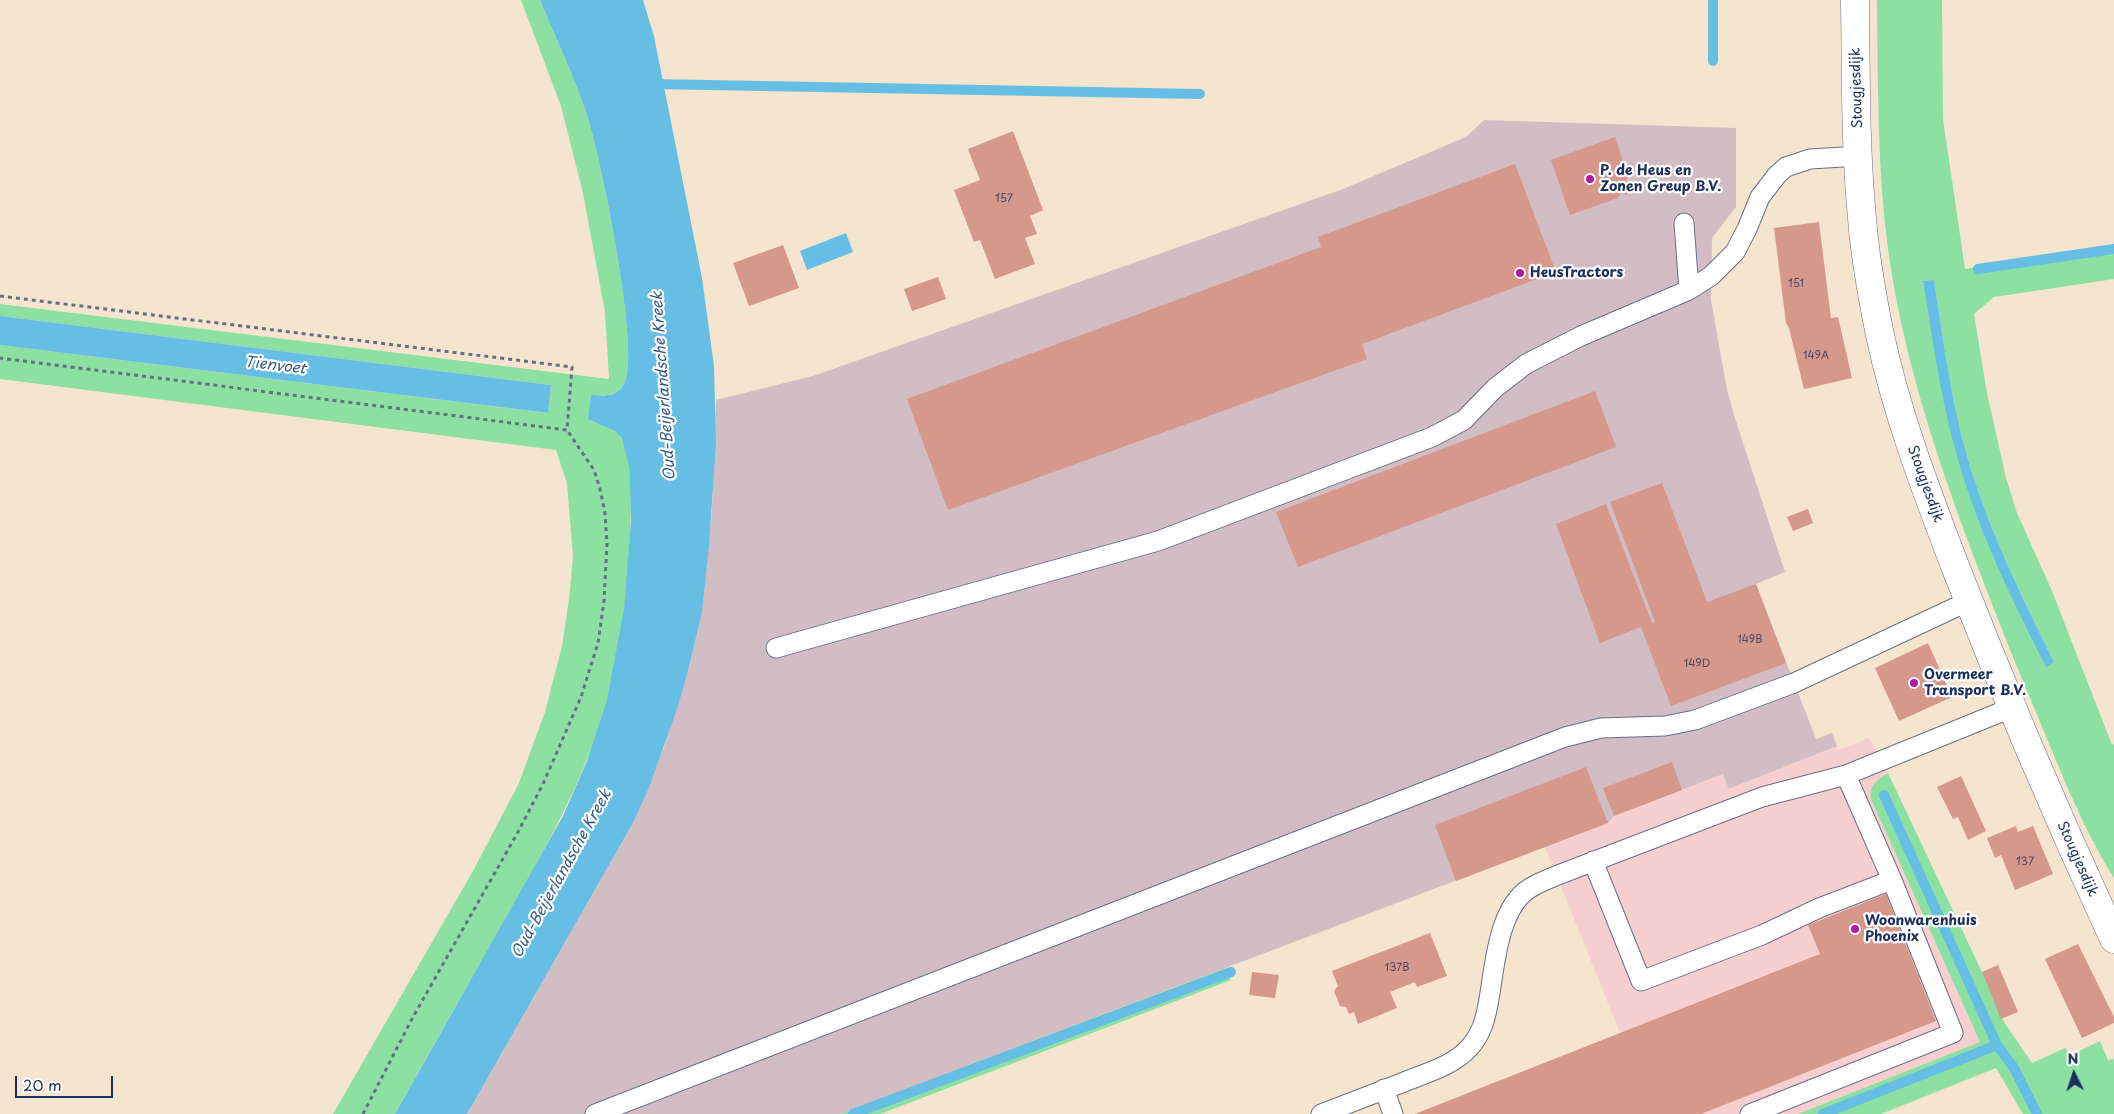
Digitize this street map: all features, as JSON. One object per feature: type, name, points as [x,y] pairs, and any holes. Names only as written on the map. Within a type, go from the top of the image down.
[{"type":"street","name":"Stougjesdijk","points":[[1855,0],[1859,156],[1865,247],[1886,362],[1907,434],[1969,601],[2047,792],[2114,938]]},
{"type":"lane","points":[[776,648],[1158,540],[1407,448],[1464,420],[1495,388],[1526,364],[1581,336],[1689,290],[1712,276],[1735,252],[1747,229],[1760,196],[1786,167],[1810,159],[1859,156]]},
{"type":"lane","points":[[1684,223],[1689,290]]},
{"type":"lane","points":[[595,1114],[1565,737],[1600,728],[1680,724],[1758,697],[1794,683],[1969,601]]},
{"type":"lane","points":[[1321,1114],[1446,1064],[1468,1050],[1485,1019],[1506,917],[1517,900],[1528,889],[1558,875],[1762,797],[1846,775],[2012,708]]},
{"type":"lane","points":[[1750,1114],[1953,1033],[1892,880],[1846,775]]},
{"type":"lane","points":[[1593,862],[1642,981],[1892,880]]},
{"type":"lane","points":[[1384,1089],[1393,1114]]},
{"type":"path","points":[[0,296],[572,367],[567,430],[594,470],[600,489],[607,544],[598,643],[581,697],[543,784],[518,832],[413,1017],[363,1114]]},
{"type":"path","points":[[0,358],[567,430]]},
{"type":"shaded area","name":"P. de Heus en Zonen Greup B.V.","points":[[1484,120],[1736,128],[1736,207],[1712,238],[1711,300],[1727,390],[1785,572],[1756,584],[1816,739],[1832,733],[1837,746],[1729,789],[1723,774],[1614,816],[1608,823],[840,1114],[467,1114],[633,823],[664,747],[688,671],[702,613],[712,509],[716,400],[813,376],[1343,189],[1466,137]]},
{"type":"shaded area","points":[[1869,738],[1888,773],[1882,777],[1871,799],[1980,1042],[1798,1114],[1415,1114],[1620,1033],[1545,847],[1608,823],[1614,816],[1723,774],[1730,789],[1837,746],[1838,750]]},
{"type":"green space","points":[[521,0],[540,0],[585,109],[600,164],[623,294],[628,365],[624,384],[614,393],[591,395],[588,419],[616,431],[624,442],[627,453],[631,497],[630,533],[621,639],[598,731],[561,816],[395,1114],[333,1114],[473,871],[519,783],[545,712],[562,646],[573,557],[567,483],[556,450],[0,379],[0,345],[547,413],[551,385],[0,316],[0,304],[609,379],[605,312],[583,193],[561,106]]},
{"type":"green space","points":[[1877,0],[1942,0],[1943,119],[1965,269],[2114,246],[2114,279],[1994,297],[1974,314],[1987,393],[2006,478],[2017,513],[2052,591],[2112,745],[2114,744],[2114,878],[2079,813],[2016,665],[1949,488],[1912,370],[1895,290],[1884,218],[1880,156]],"holes":[[[1934,280],[1952,391],[1967,456],[1995,535],[2054,662],[2046,666],[1970,496],[1958,460],[1946,410],[1923,282]]]},
{"type":"green space","points":[[1888,773],[1982,972],[2002,1019],[2032,1063],[2065,1048],[2071,1055],[2100,1041],[2108,1060],[2114,1059],[2114,1114],[2023,1114],[1996,1068],[1881,1114],[1798,1114],[1980,1042],[1871,799],[1872,787],[1877,780]]},
{"type":"green space","points":[[1226,968],[1231,980],[880,1114],[840,1114]]},
{"type":"water","name":"Oud-Beijerlandsche Kreek","points":[[540,0],[643,0],[654,36],[702,278],[714,366],[716,443],[702,613],[677,709],[650,785],[633,823],[467,1114],[395,1114],[563,816],[587,761],[607,700],[624,609],[631,520],[629,466],[622,438],[615,431],[588,419],[591,395],[614,393],[624,384],[628,365],[623,294],[600,164],[585,109]]},
{"type":"water","points":[[846,233],[853,252],[807,270],[800,251]]},
{"type":"water","points":[[1934,280],[1952,391],[1967,456],[1995,535],[2054,662],[2046,667],[1986,539],[1958,460],[1942,394],[1923,281]]},
{"type":"water","name":"Tienvoet","points":[[0,316],[551,385],[548,413],[0,345]]},
{"type":"building","points":[[1013,131],[1043,210],[1030,216],[1037,234],[1025,238],[1035,264],[995,279],[980,240],[974,242],[954,190],[980,180],[968,149]]},
{"type":"building","points":[[1615,137],[1628,176],[1626,181],[1631,184],[1626,195],[1621,193],[1618,198],[1570,215],[1551,160]]},
{"type":"building","points":[[1515,164],[1556,272],[1362,344],[1367,359],[948,510],[907,399],[1321,247],[1318,237]]},
{"type":"building","points":[[1819,222],[1831,318],[1838,317],[1852,378],[1804,389],[1789,328],[1786,323],[1774,228]]},
{"type":"building","points":[[783,245],[799,288],[749,306],[733,263]]},
{"type":"building","points":[[938,277],[946,299],[912,311],[904,289]]},
{"type":"building","points":[[1595,391],[1616,447],[1298,567],[1276,512]]},
{"type":"building","points":[[1662,483],[1707,602],[1756,584],[1786,663],[1671,706],[1641,627],[1600,643],[1556,524],[1606,504],[1652,623],[1655,622],[1610,502]]},
{"type":"building","points":[[1808,509],[1813,523],[1793,531],[1787,517]]},
{"type":"building","points":[[1928,643],[1952,697],[1899,721],[1875,668]]},
{"type":"building","points":[[1672,762],[1682,790],[1614,816],[1603,788]]},
{"type":"building","points":[[1586,767],[1608,823],[1456,881],[1435,825]]},
{"type":"building","points":[[1961,776],[1986,831],[1968,840],[1958,817],[1953,819],[1937,787]]},
{"type":"building","points":[[2016,826],[2018,832],[2033,826],[2053,874],[2015,890],[2001,855],[1995,858],[1987,838]]},
{"type":"building","points":[[1886,894],[1936,1021],[1701,1114],[1415,1114],[1820,954],[1808,925]]},
{"type":"building","points":[[1430,933],[1447,976],[1417,987],[1415,982],[1390,992],[1397,1008],[1358,1024],[1354,1012],[1349,1014],[1346,1007],[1340,1006],[1334,991],[1338,986],[1332,971]]},
{"type":"building","points":[[2078,944],[2114,1017],[2114,1023],[2082,1038],[2045,959]]},
{"type":"building","points":[[1998,965],[2018,1012],[2001,1019],[1982,972]]},
{"type":"building","points":[[1252,972],[1279,975],[1275,998],[1249,995]]},
{"type":"waterway","points":[[1713,0],[1713,61]]},
{"type":"waterway","points":[[653,84],[1200,94]]},
{"type":"waterway","points":[[1978,269],[2114,249]]},
{"type":"waterway","points":[[1884,795],[1997,1045],[2014,1068],[2037,1114]]},
{"type":"waterway","points":[[853,1114],[1231,972]]},
{"type":"waterway","points":[[1823,1114],[1997,1045]]},
{"type":"place","name":"P. de Heus en Zonen Greup B.V.","points":[[1590,179]]},
{"type":"place","name":"HeusTractors","points":[[1520,273]]},
{"type":"place","name":"Overmeer Transport B.V.","points":[[1914,683]]},
{"type":"place","name":"Woonwarenhuis Phoenix","points":[[1855,929]]}]
